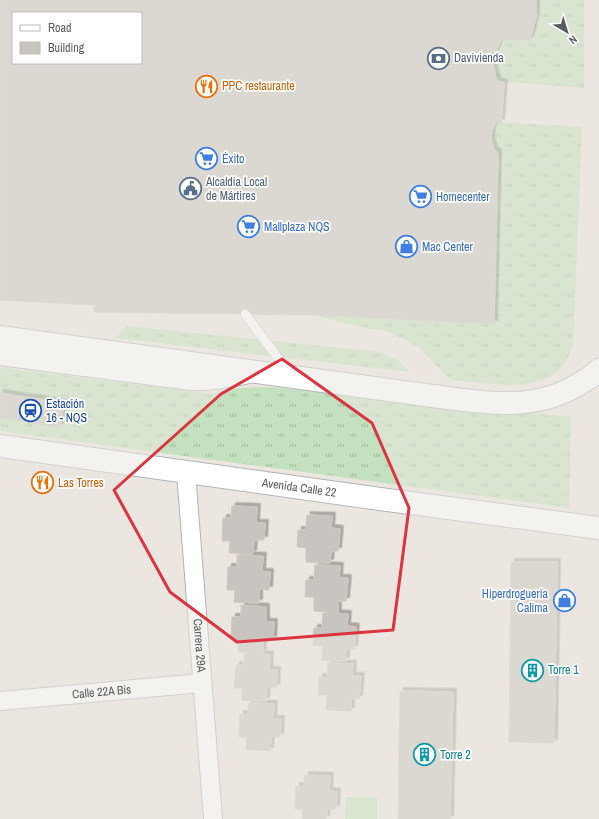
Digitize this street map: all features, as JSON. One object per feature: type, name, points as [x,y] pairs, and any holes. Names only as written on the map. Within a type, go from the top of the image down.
[{"type":"street","points":[[0,337],[472,401],[522,404],[560,394],[585,381],[599,370]]},
{"type":"street","points":[[0,356],[191,381],[220,380],[255,372]]},
{"type":"street","name":"Avenida Calle 22","points":[[0,446],[599,528]]},
{"type":"street","name":"Carrera 29A","points":[[186,472],[213,819]]},
{"type":"street","name":"Calle 22A Bis","points":[[0,701],[202,683]]},
{"type":"lane","points":[[245,314],[293,377]]},
{"type":"highlighted area","points":[[282,359],[372,423],[409,508],[393,630],[237,642],[170,592],[114,490],[221,394]]},
{"type":"green space","points":[[536,0],[584,0],[584,88],[497,81],[494,60],[501,40],[530,40],[536,17]]},
{"type":"green space","points":[[496,122],[582,127],[573,347],[566,361],[559,370],[545,379],[519,385],[450,380],[419,347],[387,331],[365,328],[313,315],[493,324],[498,153],[494,150],[492,136]]},
{"type":"green space","points":[[126,326],[373,351],[393,358],[410,372],[116,338]]},
{"type":"green space","points":[[0,367],[211,394],[239,388],[270,387],[571,417],[569,508],[0,431]]},
{"type":"green space","points":[[346,797],[377,797],[377,819],[345,819]]},
{"type":"building","name":"Mallplaza NQS","points":[[0,0],[536,0],[536,17],[530,40],[501,40],[495,53],[493,65],[497,81],[504,83],[501,123],[496,122],[492,130],[491,140],[494,150],[498,153],[494,324],[313,315],[94,312],[94,305],[0,300]]},
{"type":"building","name":"Estación 16 - NQS","points":[[0,393],[64,403],[60,427],[0,418]]},
{"type":"building","points":[[232,506],[257,507],[256,523],[265,523],[264,540],[254,540],[253,554],[229,553],[230,541],[222,541],[223,518],[231,518]]},
{"type":"building","points":[[307,515],[332,516],[331,528],[340,529],[338,551],[331,551],[330,563],[306,562],[306,548],[297,547],[298,530],[306,530]]},
{"type":"building","points":[[237,555],[263,556],[262,572],[270,572],[269,590],[259,589],[259,603],[234,602],[235,590],[227,590],[228,567],[237,567]]},
{"type":"building","name":"Torre 1","points":[[511,562],[557,562],[554,743],[509,742]]},
{"type":"building","points":[[315,565],[340,566],[339,578],[348,578],[346,601],[338,601],[338,613],[314,611],[314,597],[305,597],[306,580],[314,580]]},
{"type":"building","points":[[241,605],[266,607],[266,622],[274,622],[273,640],[263,639],[263,653],[238,652],[239,640],[231,640],[232,617],[241,617]]},
{"type":"building","points":[[323,613],[348,614],[347,626],[356,627],[354,649],[346,649],[346,661],[322,660],[323,646],[313,645],[314,628],[322,628]]},
{"type":"building","points":[[245,653],[270,655],[269,670],[277,670],[276,688],[267,687],[266,701],[242,700],[242,688],[234,688],[236,665],[244,665]]},
{"type":"building","points":[[328,663],[353,664],[352,676],[361,676],[359,699],[351,699],[351,711],[326,710],[327,695],[318,695],[319,677],[327,678]]},
{"type":"building","name":"Torre 2","points":[[400,691],[453,692],[450,819],[398,819]]},
{"type":"building","points":[[249,703],[274,704],[273,719],[281,719],[280,737],[271,736],[270,751],[246,749],[247,737],[239,737],[240,714],[248,715]]},
{"type":"building","points":[[305,775],[330,776],[329,791],[337,792],[336,809],[327,809],[326,819],[302,819],[303,809],[295,809],[296,786],[304,787]]},
{"type":"place","name":"Davivienda","points":[[438,58]]},
{"type":"place","name":"PPC restaurante","points":[[206,86]]},
{"type":"place","name":"Éxito","points":[[206,159]]},
{"type":"place","name":"Alcaldía Local de Mártires","points":[[191,189]]},
{"type":"place","name":"Homecenter","points":[[421,197]]},
{"type":"place","name":"Mallplaza NQS","points":[[248,227]]},
{"type":"place","name":"Mac Center","points":[[406,247]]},
{"type":"place","name":"Estación 16 - NQS","points":[[31,411]]},
{"type":"place","name":"Las Torres","points":[[43,483]]},
{"type":"place","name":"Hiperdrogueria Calima","points":[[564,601]]},
{"type":"place","name":"Torre 1","points":[[533,670]]},
{"type":"place","name":"Torre 2","points":[[425,755]]}]
